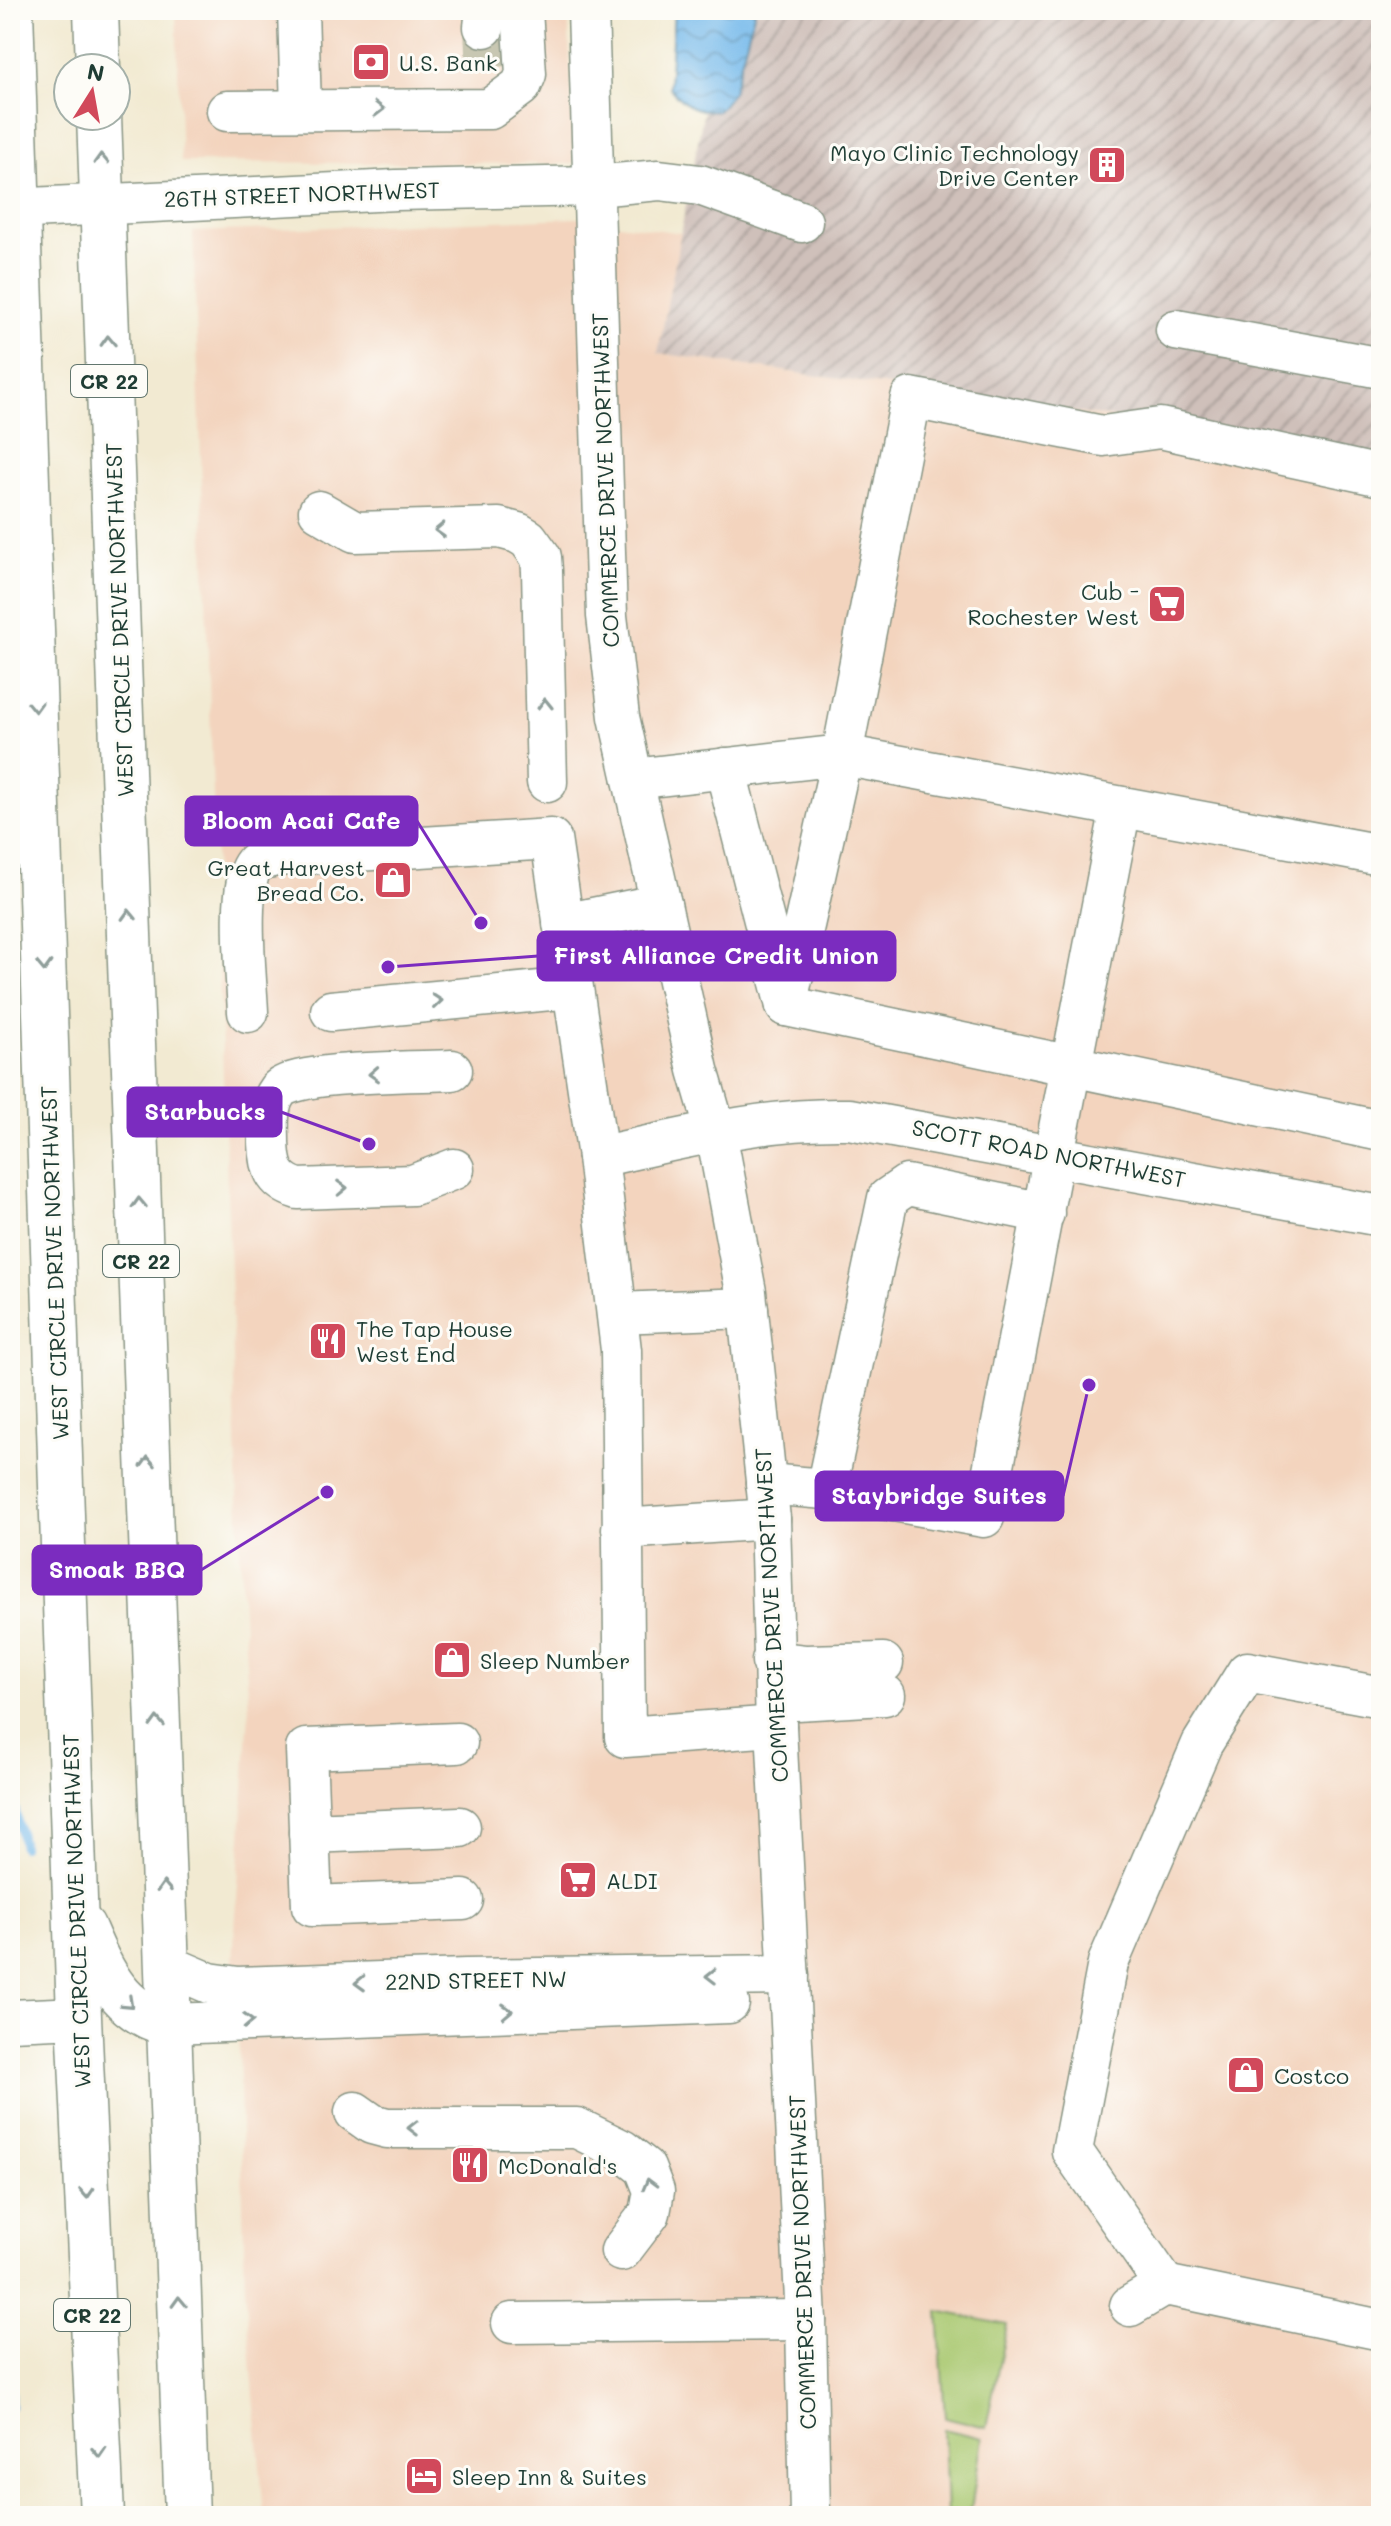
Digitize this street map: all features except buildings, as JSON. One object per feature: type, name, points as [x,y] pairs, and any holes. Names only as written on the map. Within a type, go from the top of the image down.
[{"type":"main road","name":"WEST CIRCLE DRIVE NORTHWEST","points":[[11,10],[14,209],[79,2017],[102,2516]]},
{"type":"main road","points":[[96,10],[97,52]]},
{"type":"main road","name":"WEST CIRCLE DRIVE NORTHWEST","points":[[100,132],[187,2516]]},
{"type":"main road","points":[[77,1914],[100,1967],[116,1992],[147,2019],[170,2024]]},
{"type":"street","points":[[298,10],[301,109]]},
{"type":"street","points":[[227,111],[490,109],[521,86],[526,74],[522,10]]},
{"type":"street","name":"COMMERCE DRIVE NORTHWEST","points":[[588,10],[607,616],[619,717],[716,1132],[748,1308],[768,1502],[806,2320],[810,2516]]},
{"type":"street","points":[[454,110],[467,101],[486,77]]},
{"type":"street","name":"26TH STREET NORTHWEST","points":[[14,209],[396,190],[595,186],[659,180],[700,185],[802,222]]},
{"type":"street","points":[[1176,330],[1381,368]]},
{"type":"street","points":[[786,1006],[842,755],[911,398],[1103,436],[1160,428],[1381,476]]},
{"type":"street","points":[[319,511],[355,532],[499,528],[528,539],[541,557],[547,782]]},
{"type":"street","points":[[633,779],[842,755],[1381,855]]},
{"type":"street","points":[[725,768],[786,1006]]},
{"type":"street","points":[[622,1529],[826,1489],[984,1517],[1121,807]]},
{"type":"street","points":[[248,1012],[247,877],[256,862],[275,856],[551,839],[598,1157],[621,1350],[625,1737],[776,1693],[806,1665],[884,1682]]},
{"type":"street","points":[[563,924],[661,904]]},
{"type":"street","points":[[331,1011],[572,988]]},
{"type":"street","points":[[786,1006],[1381,1131]]},
{"type":"street","points":[[452,1070],[290,1081],[280,1088],[271,1102],[269,1127],[270,1166],[282,1182],[298,1189],[413,1185],[454,1169]]},
{"type":"street","name":"SCOTT ROAD NORTHWEST","points":[[598,1157],[716,1132],[804,1119],[849,1119],[1055,1154],[1381,1216]]},
{"type":"street","points":[[826,1489],[888,1198],[907,1185],[1044,1213]]},
{"type":"street","points":[[617,1313],[748,1308]]},
{"type":"street","points":[[1165,2285],[1072,2151],[1108,1963],[1202,1744],[1247,1672],[1381,1697]]},
{"type":"street","points":[[457,1743],[306,1749],[309,1833],[312,1906],[463,1900]]},
{"type":"street","points":[[309,1833],[460,1827]]},
{"type":"street","name":"22ND STREET NW","points":[[167,1965],[209,1983],[238,1987],[466,1979],[790,1988]]},
{"type":"street","name":"22ND STREET NW","points":[[170,2024],[790,1988]]},
{"type":"street","points":[[10,2020],[79,2017]]},
{"type":"street","points":[[355,2112],[372,2124],[387,2128],[577,2128],[622,2150],[645,2168],[654,2191],[650,2213],[621,2251]]},
{"type":"street","points":[[1130,2306],[1165,2285],[1381,2330]]},
{"type":"street","points":[[512,2323],[806,2320]]},
{"type":"shaded area","points":[[176,10],[568,10],[574,164],[181,162]]},
{"type":"shaded area","points":[[723,10],[1381,10],[1381,456],[658,353]]},
{"type":"shaded area","points":[[577,218],[681,233],[658,353],[1381,456],[1381,2516],[264,2516],[245,2287],[239,2044],[232,1978],[249,1711],[241,1580],[193,232]]},
{"type":"green space","points":[[938,2311],[1007,2325],[986,2427],[945,2417]]},
{"type":"green space","points":[[944,2429],[982,2438],[970,2516],[947,2516]]},
{"type":"water","points":[[674,10],[755,10],[733,92],[718,111],[690,106],[669,87]]},
{"type":"waterway","points":[[10,1782],[23,1847]]},
{"type":"waterway","points":[[10,2381],[11,2406]]},
{"type":"tunnel","points":[[484,27],[486,77]]},
{"type":"place","name":"U.S. Bank","points":[[371,62]]},
{"type":"place","name":"Mayo Clinic Technology Drive Center","points":[[1107,165]]},
{"type":"place","name":"Cub - Rochester West","points":[[1167,604]]},
{"type":"place","name":"Great Harvest Bread Co.","points":[[393,880]]},
{"type":"place","name":"Bloom Acai Cafe","points":[[481,923]]},
{"type":"place","name":"First Alliance Credit Union","points":[[388,967]]},
{"type":"place","name":"Starbucks","points":[[369,1144]]},
{"type":"place","name":"The Tap House West End","points":[[328,1341]]},
{"type":"place","name":"Staybridge Suites","points":[[1089,1385]]},
{"type":"place","name":"Smoak BBQ","points":[[327,1492]]},
{"type":"place","name":"Sleep Number","points":[[452,1660]]},
{"type":"place","name":"ALDI","points":[[578,1880]]},
{"type":"place","name":"Costco","points":[[1246,2075]]},
{"type":"place","name":"McDonald's","points":[[470,2165]]},
{"type":"place","name":"Sleep Inn & Suites","points":[[424,2476]]}]
